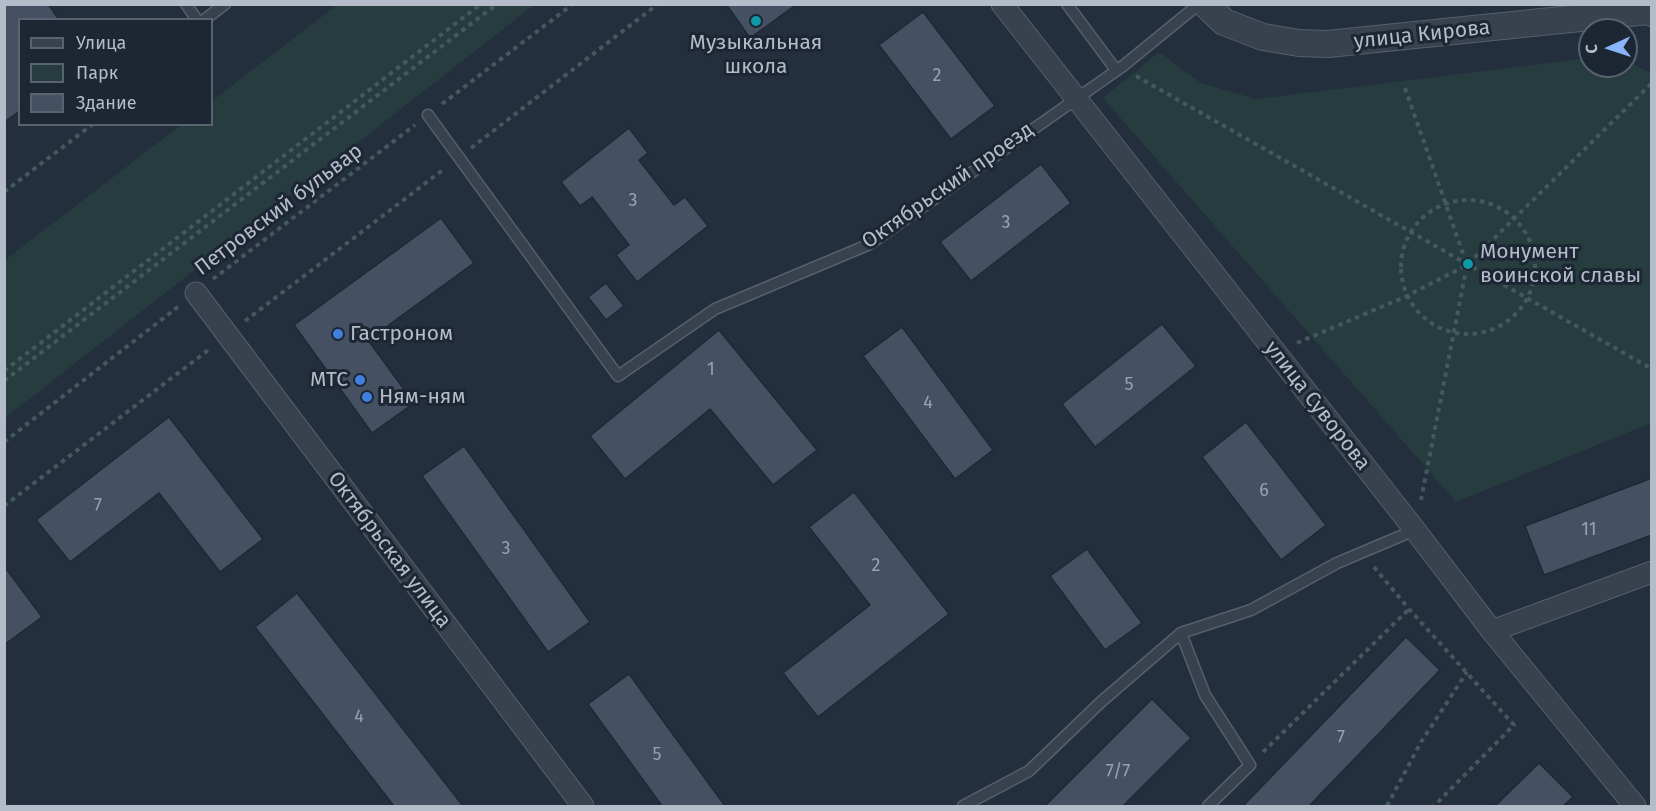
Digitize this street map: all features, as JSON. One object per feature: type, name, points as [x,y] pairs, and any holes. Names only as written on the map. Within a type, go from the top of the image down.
[{"type":"street","name":"улица Суворова","points":[[1002,4],[1492,631],[1635,807]]},
{"type":"street","name":"улица Кирова","points":[[1205,4],[1224,22],[1263,37],[1299,43],[1328,44],[1650,11]]},
{"type":"street","name":"Октябрьская улица","points":[[196,293],[582,807]]},
{"type":"street","points":[[1492,631],[1652,572]]},
{"type":"lane","points":[[186,4],[196,18]]},
{"type":"lane","points":[[207,18],[225,4]]},
{"type":"lane","points":[[1067,4],[1120,68]]},
{"type":"lane","name":"Октябрьский проезд","points":[[428,115],[618,376],[715,309],[870,244],[1120,68],[1199,4]]},
{"type":"lane","points":[[963,807],[1029,771],[1102,701],[1181,633],[1251,610],[1337,563],[1415,530]]},
{"type":"lane","points":[[1181,633],[1205,695],[1250,765],[1208,807]]},
{"type":"path","points":[[4,371],[481,4]]},
{"type":"path","points":[[4,381],[497,4]]},
{"type":"path","name":"Петровский бульвар","points":[[4,442],[573,4]]},
{"type":"path","points":[[4,506],[658,4]]},
{"type":"path","points":[[1120,68],[1652,369]]},
{"type":"path","points":[[1275,352],[1407,296],[1467,265],[1652,83]]},
{"type":"path","points":[[1405,88],[1467,265],[1415,530]]},
{"type":"path","points":[[4,192],[90,126]]},
{"type":"path","points":[[1459,200],[1479,200],[1498,206],[1515,218],[1526,232],[1533,248],[1535,274],[1528,300],[1515,317],[1497,329],[1475,335],[1453,334],[1426,320],[1418,313],[1407,296],[1401,275],[1402,253],[1410,232],[1423,217],[1447,204],[1459,200]]},
{"type":"path","points":[[1361,552],[1409,609],[1514,725],[1434,807]]},
{"type":"path","points":[[1250,765],[1409,609]]},
{"type":"path","points":[[1387,807],[1421,742],[1467,672]]},
{"type":"green space","points":[[338,4],[534,5],[5,418],[5,260],[180,126],[213,126],[213,100]]},
{"type":"green space","points":[[1159,52],[1201,83],[1256,99],[1578,59],[1578,78],[1638,78],[1638,66],[1651,73],[1651,423],[1456,502],[1103,98]]},
{"type":"building","points":[[4,4],[48,4],[58,18],[18,18],[18,112],[4,122]]},
{"type":"building","name":"Музыкальная школа","points":[[726,4],[797,4],[750,38]]},
{"type":"building","points":[[923,12],[995,106],[951,139],[879,45]]},
{"type":"building","points":[[629,128],[648,153],[639,160],[674,205],[685,197],[708,226],[637,282],[616,255],[629,245],[592,197],[580,206],[561,182]]},
{"type":"building","points":[[1041,164],[1071,203],[971,281],[940,242]]},
{"type":"building","points":[[441,218],[474,263],[368,340],[414,403],[372,433],[294,325]]},
{"type":"building","points":[[606,283],[624,306],[606,320],[588,297]]},
{"type":"building","points":[[1162,324],[1196,366],[1095,447],[1062,404]]},
{"type":"building","points":[[902,327],[993,450],[955,479],[863,356]]},
{"type":"building","points":[[719,330],[817,450],[773,485],[710,409],[625,479],[590,436]]},
{"type":"building","points":[[169,417],[263,539],[220,572],[159,493],[70,562],[36,520]]},
{"type":"building","points":[[1246,422],[1326,525],[1281,560],[1202,457]]},
{"type":"building","points":[[464,446],[590,622],[548,652],[422,476]]},
{"type":"building","points":[[1652,478],[1652,535],[1544,575],[1525,526]]},
{"type":"building","points":[[854,492],[949,614],[818,717],[783,673],[870,605],[809,527]]},
{"type":"building","points":[[1087,549],[1142,623],[1105,650],[1050,576]]},
{"type":"building","points":[[4,566],[42,617],[4,645]]},
{"type":"building","points":[[297,593],[463,806],[394,806],[255,627]]},
{"type":"building","points":[[1406,637],[1440,670],[1309,806],[1243,806]]},
{"type":"building","points":[[629,674],[725,806],[662,806],[588,704]]},
{"type":"building","points":[[1152,699],[1191,738],[1123,806],[1045,806]]},
{"type":"building","points":[[1539,763],[1573,797],[1563,806],[1495,806]]},
{"type":"place","name":"Музыкальная школа","points":[[756,21]]},
{"type":"place","name":"Монумент воинской славы","points":[[1468,264]]},
{"type":"place","name":"Гастроном","points":[[338,334]]},
{"type":"place","name":"МТС","points":[[360,380]]},
{"type":"place","name":"Ням-ням","points":[[367,397]]}]
